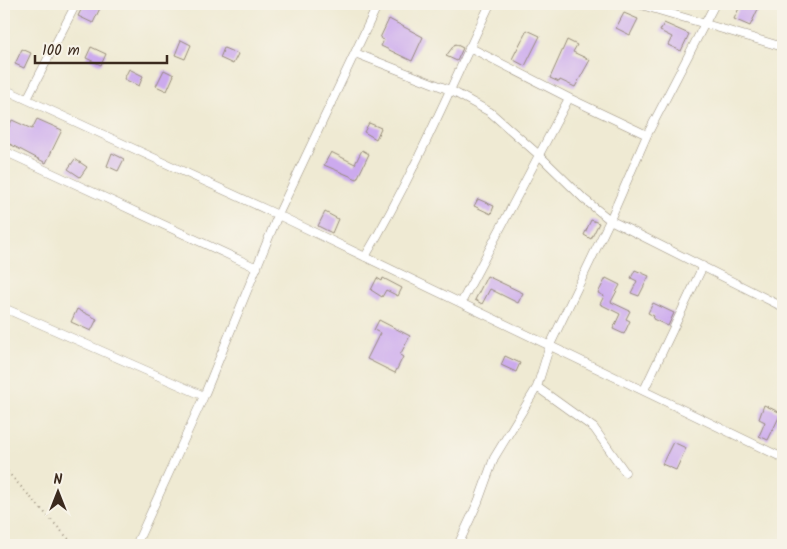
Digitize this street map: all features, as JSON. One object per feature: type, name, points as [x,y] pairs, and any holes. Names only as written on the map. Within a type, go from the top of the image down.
[{"type":"street","points":[[26,99],[76,4]]},
{"type":"street","points":[[136,545],[204,396],[278,215],[378,4]]},
{"type":"street","points":[[365,257],[382,228],[490,4]]},
{"type":"street","points":[[638,4],[783,47]]},
{"type":"street","points":[[458,545],[478,502],[494,458],[537,387],[550,345],[610,220],[647,135],[715,4]]},
{"type":"street","points":[[470,47],[569,98],[647,135]]},
{"type":"street","points":[[356,53],[450,90],[490,112],[539,155],[584,199],[610,220],[783,306]]},
{"type":"street","points":[[4,89],[278,215],[783,458]]},
{"type":"street","points":[[461,303],[569,98]]},
{"type":"street","points":[[4,151],[257,268]]},
{"type":"street","points":[[644,390],[703,266]]},
{"type":"street","points":[[4,308],[204,396]]},
{"type":"street","points":[[537,387],[594,428],[625,472]]},
{"type":"path","points":[[4,468],[74,545]]},
{"type":"building","points":[[84,4],[102,4],[93,23],[78,16]]},
{"type":"building","points":[[741,4],[747,4],[758,9],[750,26],[734,19]]},
{"type":"building","points":[[624,13],[638,19],[630,35],[616,28]]},
{"type":"building","points":[[389,19],[423,37],[412,61],[381,46],[384,40],[380,38]]},
{"type":"building","points":[[664,23],[689,34],[681,51],[668,45],[672,37],[660,31]]},
{"type":"building","points":[[527,30],[540,36],[525,66],[512,59]]},
{"type":"building","points":[[181,40],[191,45],[185,59],[175,55]]},
{"type":"building","points":[[567,40],[577,45],[573,52],[590,60],[575,87],[560,80],[559,82],[550,78]]},
{"type":"building","points":[[455,44],[463,48],[457,61],[446,56]]},
{"type":"building","points":[[91,47],[106,54],[101,65],[86,58]]},
{"type":"building","points":[[224,48],[238,54],[233,64],[220,58]]},
{"type":"building","points":[[22,49],[31,53],[24,68],[15,64]]},
{"type":"building","points":[[129,69],[143,76],[139,86],[124,79]]},
{"type":"building","points":[[164,70],[174,75],[167,91],[156,86]]},
{"type":"building","points":[[37,119],[62,130],[46,163],[4,141],[4,132],[6,133],[12,120],[32,129]]},
{"type":"building","points":[[369,123],[381,128],[376,139],[364,132]]},
{"type":"building","points":[[362,150],[369,154],[357,179],[324,165],[331,152],[355,164]]},
{"type":"building","points":[[112,153],[124,159],[118,171],[107,166]]},
{"type":"building","points":[[75,159],[87,167],[80,177],[68,169]]},
{"type":"building","points":[[478,199],[494,206],[491,214],[474,206]]},
{"type":"building","points":[[325,212],[338,219],[332,233],[318,226]]},
{"type":"building","points":[[591,220],[599,223],[591,239],[584,235]]},
{"type":"building","points":[[635,270],[649,276],[639,296],[631,293],[637,281],[631,278]]},
{"type":"building","points":[[487,276],[523,293],[518,303],[490,289],[482,304],[475,300]]},
{"type":"building","points":[[377,278],[382,281],[383,278],[402,288],[398,296],[386,290],[382,297],[371,290]]},
{"type":"building","points":[[606,278],[620,285],[611,302],[630,311],[626,319],[630,321],[624,334],[613,329],[620,314],[600,304],[604,296],[598,293]]},
{"type":"building","points":[[653,303],[674,313],[668,326],[653,319],[654,316],[648,313]]},
{"type":"building","points":[[77,309],[97,319],[91,331],[71,322]]},
{"type":"building","points":[[379,320],[410,336],[400,355],[403,357],[395,373],[367,359],[380,333],[374,330]]},
{"type":"building","points":[[505,356],[520,363],[516,372],[501,365]]},
{"type":"building","points":[[764,405],[781,413],[768,440],[759,436],[765,422],[759,419]]},
{"type":"building","points":[[673,442],[686,448],[676,470],[662,464]]}]
